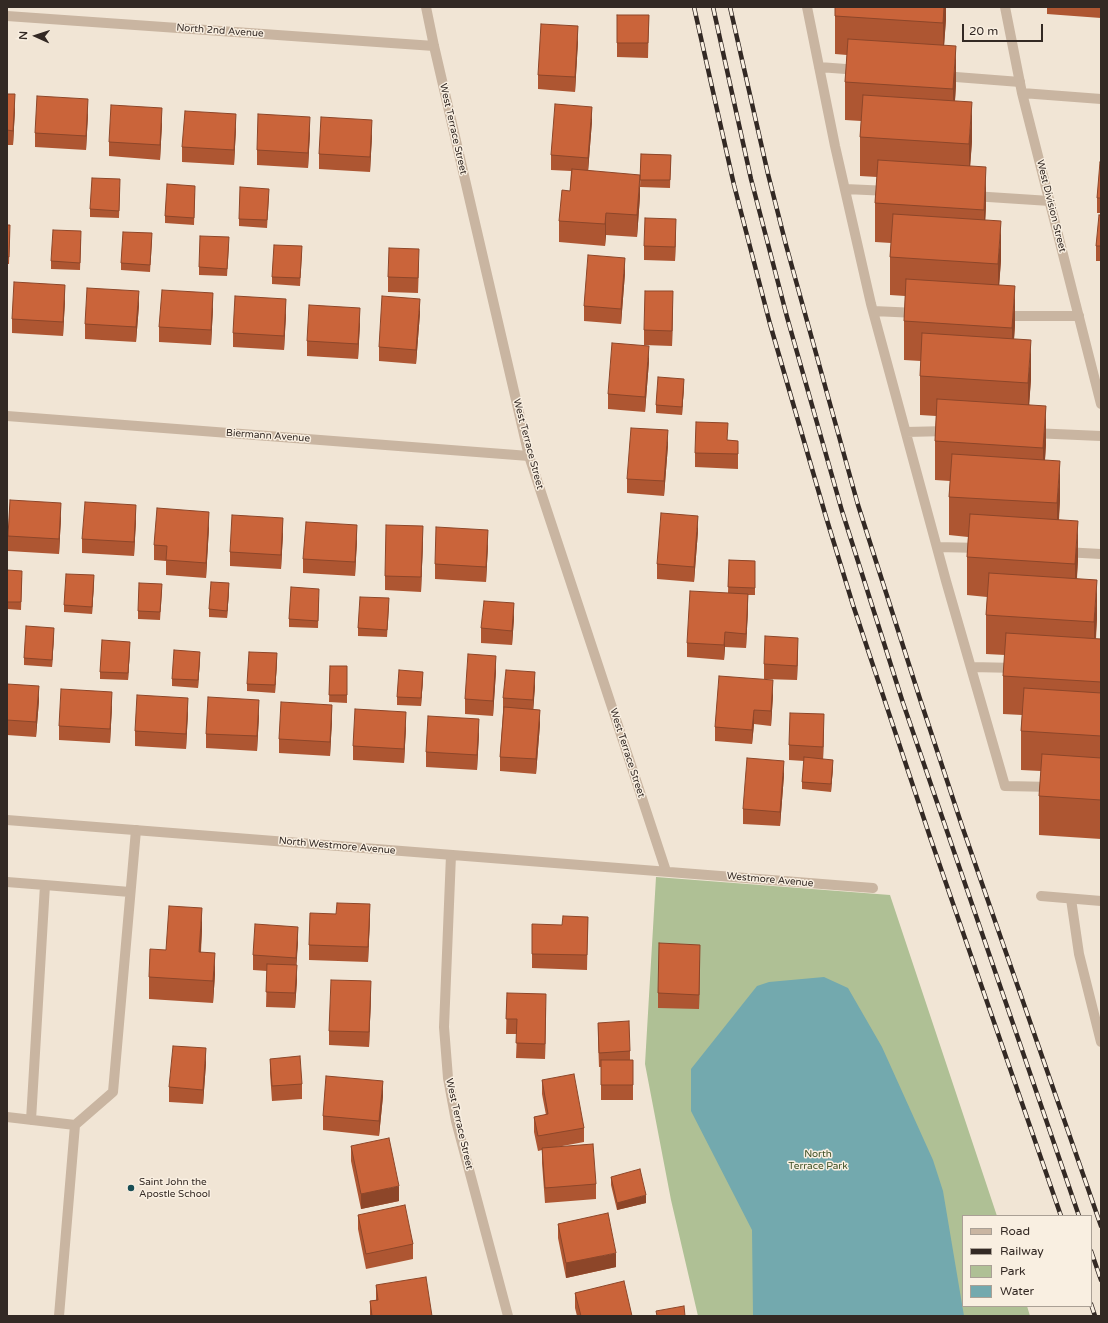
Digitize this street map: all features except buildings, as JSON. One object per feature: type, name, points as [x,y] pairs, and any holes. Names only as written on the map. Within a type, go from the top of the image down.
[{"type":"street","name":"West Terrace Street","points":[[426,7],[529,456],[666,871]]},
{"type":"street","points":[[807,7],[845,189],[873,311],[936,546],[1005,786],[1061,787]]},
{"type":"street","name":"West Division Street","points":[[1005,7],[1022,93],[1101,404]]},
{"type":"street","name":"North 2nd Avenue","points":[[7,16],[434,46]]},
{"type":"street","points":[[819,67],[866,71]]},
{"type":"street","points":[[935,76],[1020,82]]},
{"type":"street","points":[[1022,93],[1101,99]]},
{"type":"street","points":[[845,189],[899,192]]},
{"type":"street","points":[[960,195],[1050,201]]},
{"type":"street","points":[[873,311],[927,313]]},
{"type":"street","points":[[988,315],[1079,316]]},
{"type":"street","name":"Biermann Avenue","points":[[7,416],[529,456]]},
{"type":"street","points":[[906,432],[958,431]]},
{"type":"street","points":[[1024,433],[1101,436]]},
{"type":"street","points":[[936,546],[991,549]]},
{"type":"street","points":[[1054,552],[1101,554]]},
{"type":"street","points":[[971,667],[1026,669]]},
{"type":"street","name":"North Westmore Avenue","points":[[7,820],[666,871]]},
{"type":"street","points":[[59,1316],[75,1125],[113,1092],[136,830]]},
{"type":"street","name":"West Terrace Street","points":[[452,855],[444,1027],[448,1078],[456,1121],[508,1316]]},
{"type":"street","name":"Westmore Avenue","points":[[666,871],[873,888]]},
{"type":"street","points":[[7,882],[130,892]]},
{"type":"street","points":[[31,1120],[45,885]]},
{"type":"street","points":[[1041,896],[1101,901]]},
{"type":"street","points":[[1071,899],[1079,954],[1101,1042]]},
{"type":"street","points":[[7,1117],[75,1125]]},
{"type":"green space","name":"North Terrace Park","points":[[656,877],[890,895],[997,1215],[962,1215],[962,1307],[1027,1307],[1030,1316],[698,1316],[671,1200],[645,1064]]},
{"type":"water","points":[[824,977],[848,988],[882,1047],[933,1160],[943,1191],[964,1316],[753,1316],[752,1230],[691,1111],[691,1069],[757,986],[769,982]]},
{"type":"railway","points":[[694,7],[734,185],[770,324],[826,517],[853,605],[930,837],[1061,1215]]},
{"type":"railway","points":[[713,7],[751,179],[787,317],[842,511],[903,703],[1079,1215]]},
{"type":"railway","points":[[730,7],[768,174],[786,245],[858,505],[962,826],[1101,1226]]},
{"type":"railway","points":[[1092,1254],[1101,1280]]},
{"type":"railway","points":[[1092,1307],[1095,1316]]},
{"type":"place","name":"Saint John the Apostle School","points":[[131,1188]]}]
